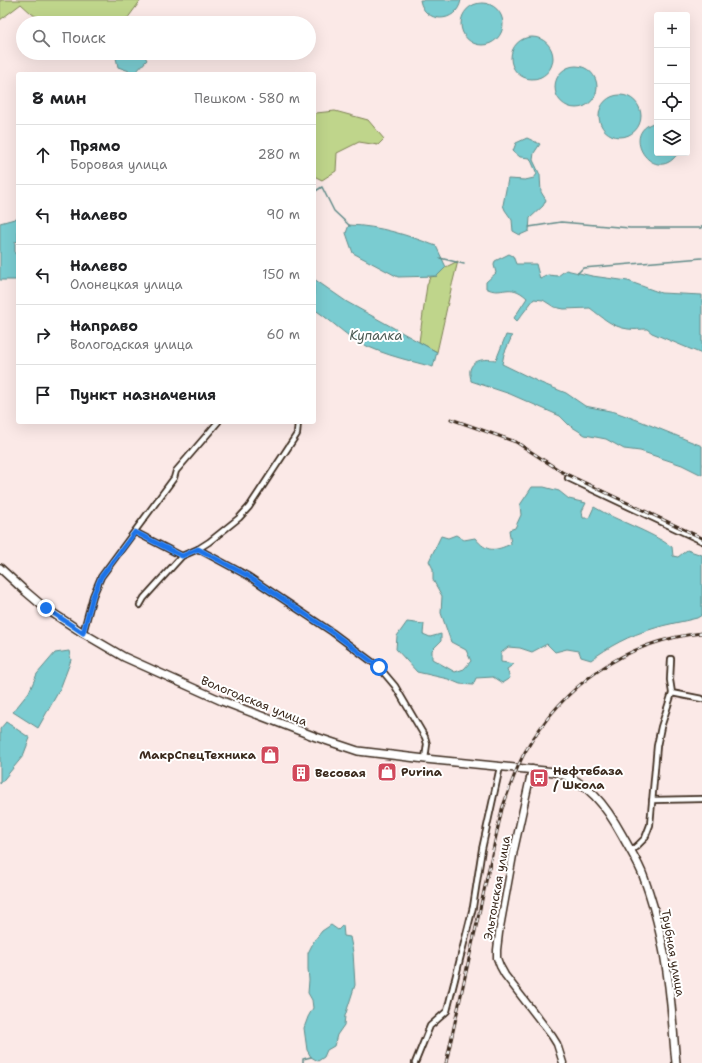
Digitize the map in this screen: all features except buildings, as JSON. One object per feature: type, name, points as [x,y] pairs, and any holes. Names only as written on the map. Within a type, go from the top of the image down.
[{"type":"main road","name":"Вологодская улица","points":[[0,568],[46,608],[83,633],[124,657],[222,701],[316,737],[358,751],[500,767],[532,769]]},
{"type":"main road","name":"Трубная улица","points":[[532,769],[546,770],[562,774],[582,786],[596,797],[608,810],[644,876],[658,924],[667,975],[676,1063]]},
{"type":"street","points":[[83,633],[101,577],[174,478],[176,472],[216,424]]},
{"type":"street","points":[[140,605],[144,598],[182,556],[198,549],[239,518],[249,507],[297,434],[298,424]]},
{"type":"street","points":[[568,478],[702,541]]},
{"type":"street","points":[[135,532],[182,556]]},
{"type":"street","points":[[198,549],[248,576],[332,632],[384,671],[395,686],[425,737],[427,744],[425,759]]},
{"type":"street","points":[[631,851],[645,838],[648,830],[658,741],[672,694],[670,680],[671,659]]},
{"type":"street","points":[[672,694],[702,699]]},
{"type":"street","name":"Эльтонская улица","points":[[415,1063],[430,1026],[446,1011],[473,907],[482,849],[500,767]]},
{"type":"street","name":"Эльтонская улица","points":[[532,769],[502,909],[497,958],[504,975],[552,1036],[557,1044],[563,1063]]},
{"type":"street","points":[[652,800],[702,799]]},
{"type":"green space","points":[[0,0],[141,0],[129,16],[36,16],[21,4],[0,20]]},
{"type":"green space","points":[[335,111],[368,120],[384,139],[378,145],[359,142],[337,153],[336,171],[322,180],[316,177],[316,113]]},
{"type":"green space","points":[[458,261],[437,352],[419,342],[427,285],[430,277],[437,276],[446,267]]},
{"type":"water","points":[[420,0],[461,0],[458,8],[453,14],[440,18],[428,14],[423,8]]},
{"type":"water","points":[[482,3],[497,9],[503,24],[497,39],[482,45],[467,39],[461,24],[467,9]]},
{"type":"water","points":[[532,37],[547,43],[553,58],[547,73],[532,79],[517,73],[511,58],[517,43]]},
{"type":"water","points":[[116,60],[147,60],[136,72],[118,67]]},
{"type":"water","points":[[576,66],[591,72],[597,87],[591,102],[576,108],[561,102],[555,87],[561,72]]},
{"type":"water","points":[[620,95],[635,101],[641,116],[635,131],[620,137],[605,131],[599,116],[605,101]]},
{"type":"water","points":[[654,123],[654,156],[675,156],[669,162],[659,164],[650,161],[644,154],[640,145],[640,136],[645,127]]},
{"type":"water","points":[[527,138],[540,144],[534,153],[533,160],[540,175],[541,192],[546,200],[543,206],[530,218],[529,231],[520,235],[513,231],[512,220],[503,205],[508,179],[525,180],[534,178],[537,174],[530,158],[520,157],[513,151],[516,143]]},
{"type":"water","points":[[16,219],[16,280],[0,280],[0,223]]},
{"type":"water","points":[[349,225],[372,227],[393,232],[436,246],[446,267],[437,276],[398,277],[353,253],[346,233]]},
{"type":"water","points":[[509,254],[513,256],[516,264],[536,264],[540,279],[548,275],[558,276],[566,270],[592,276],[628,281],[661,293],[702,295],[702,354],[652,333],[647,329],[630,329],[617,326],[590,308],[564,309],[554,307],[543,300],[534,299],[517,321],[514,318],[527,298],[521,293],[515,291],[497,291],[486,288],[486,282],[496,273],[494,265],[495,261]]},
{"type":"water","name":"Купалка","points":[[316,280],[347,302],[437,352],[433,367],[400,358],[369,347],[349,336],[316,310]]},
{"type":"water","points":[[506,335],[512,336],[504,354],[502,364],[541,383],[566,393],[585,406],[615,412],[702,446],[702,475],[682,465],[640,451],[624,449],[606,439],[585,435],[569,425],[560,416],[510,394],[471,381],[470,371],[474,363],[481,360],[496,360]]},
{"type":"water","points":[[532,487],[544,487],[559,491],[569,499],[586,503],[582,511],[583,518],[589,518],[594,507],[663,541],[672,547],[673,556],[678,557],[687,550],[702,555],[702,615],[697,618],[663,626],[628,638],[612,646],[591,660],[581,657],[579,651],[567,649],[555,652],[547,644],[532,652],[520,648],[508,647],[501,653],[501,662],[514,664],[507,669],[510,678],[502,683],[493,677],[476,678],[473,685],[460,684],[448,679],[417,672],[396,649],[397,636],[407,622],[424,624],[423,634],[430,637],[441,634],[441,641],[432,650],[432,659],[455,672],[464,669],[471,661],[466,650],[451,642],[441,613],[442,596],[433,580],[433,569],[429,561],[441,536],[448,538],[456,535],[464,540],[475,538],[483,546],[492,549],[511,544],[509,530],[515,528],[521,515],[520,505]]},
{"type":"water","points":[[69,651],[71,660],[60,689],[38,728],[13,712],[29,692],[37,674],[55,653]]},
{"type":"water","points":[[6,722],[30,738],[23,756],[0,784],[0,729]]},
{"type":"water","points":[[331,925],[338,930],[343,925],[344,936],[350,937],[353,952],[355,985],[345,1016],[344,1025],[337,1035],[334,1046],[327,1050],[324,1057],[318,1061],[311,1057],[307,1050],[304,1028],[313,1008],[312,1000],[308,993],[308,953],[314,941],[322,931]]},
{"type":"waterway","points":[[316,191],[322,187],[334,211],[350,226]]},
{"type":"waterway","points":[[529,227],[561,222],[630,228],[701,228],[702,226]]},
{"type":"waterway","points":[[440,258],[464,264]]},
{"type":"waterway","points":[[578,273],[583,268],[702,258]]},
{"type":"waterway","points":[[303,1063],[303,1059],[311,1057]]},
{"type":"railway","points":[[451,419],[516,442],[562,472],[702,538]]},
{"type":"railway","points":[[446,1063],[502,809],[515,773],[525,752],[540,728],[558,706],[577,687],[599,670],[622,657],[647,646],[674,638],[702,633]]},
{"type":"place","name":"МакрСпецТехника","points":[[270,755]]},
{"type":"place","name":"Purina","points":[[387,772]]},
{"type":"place","name":"Весовая","points":[[301,773]]},
{"type":"place","name":"Нефтебаза / Школа","points":[[539,778]]},
{"type":"route","points":[[46,608],[83,633],[93,596],[101,577],[135,532],[182,556],[198,549],[248,576],[332,632],[379,667]]}]
